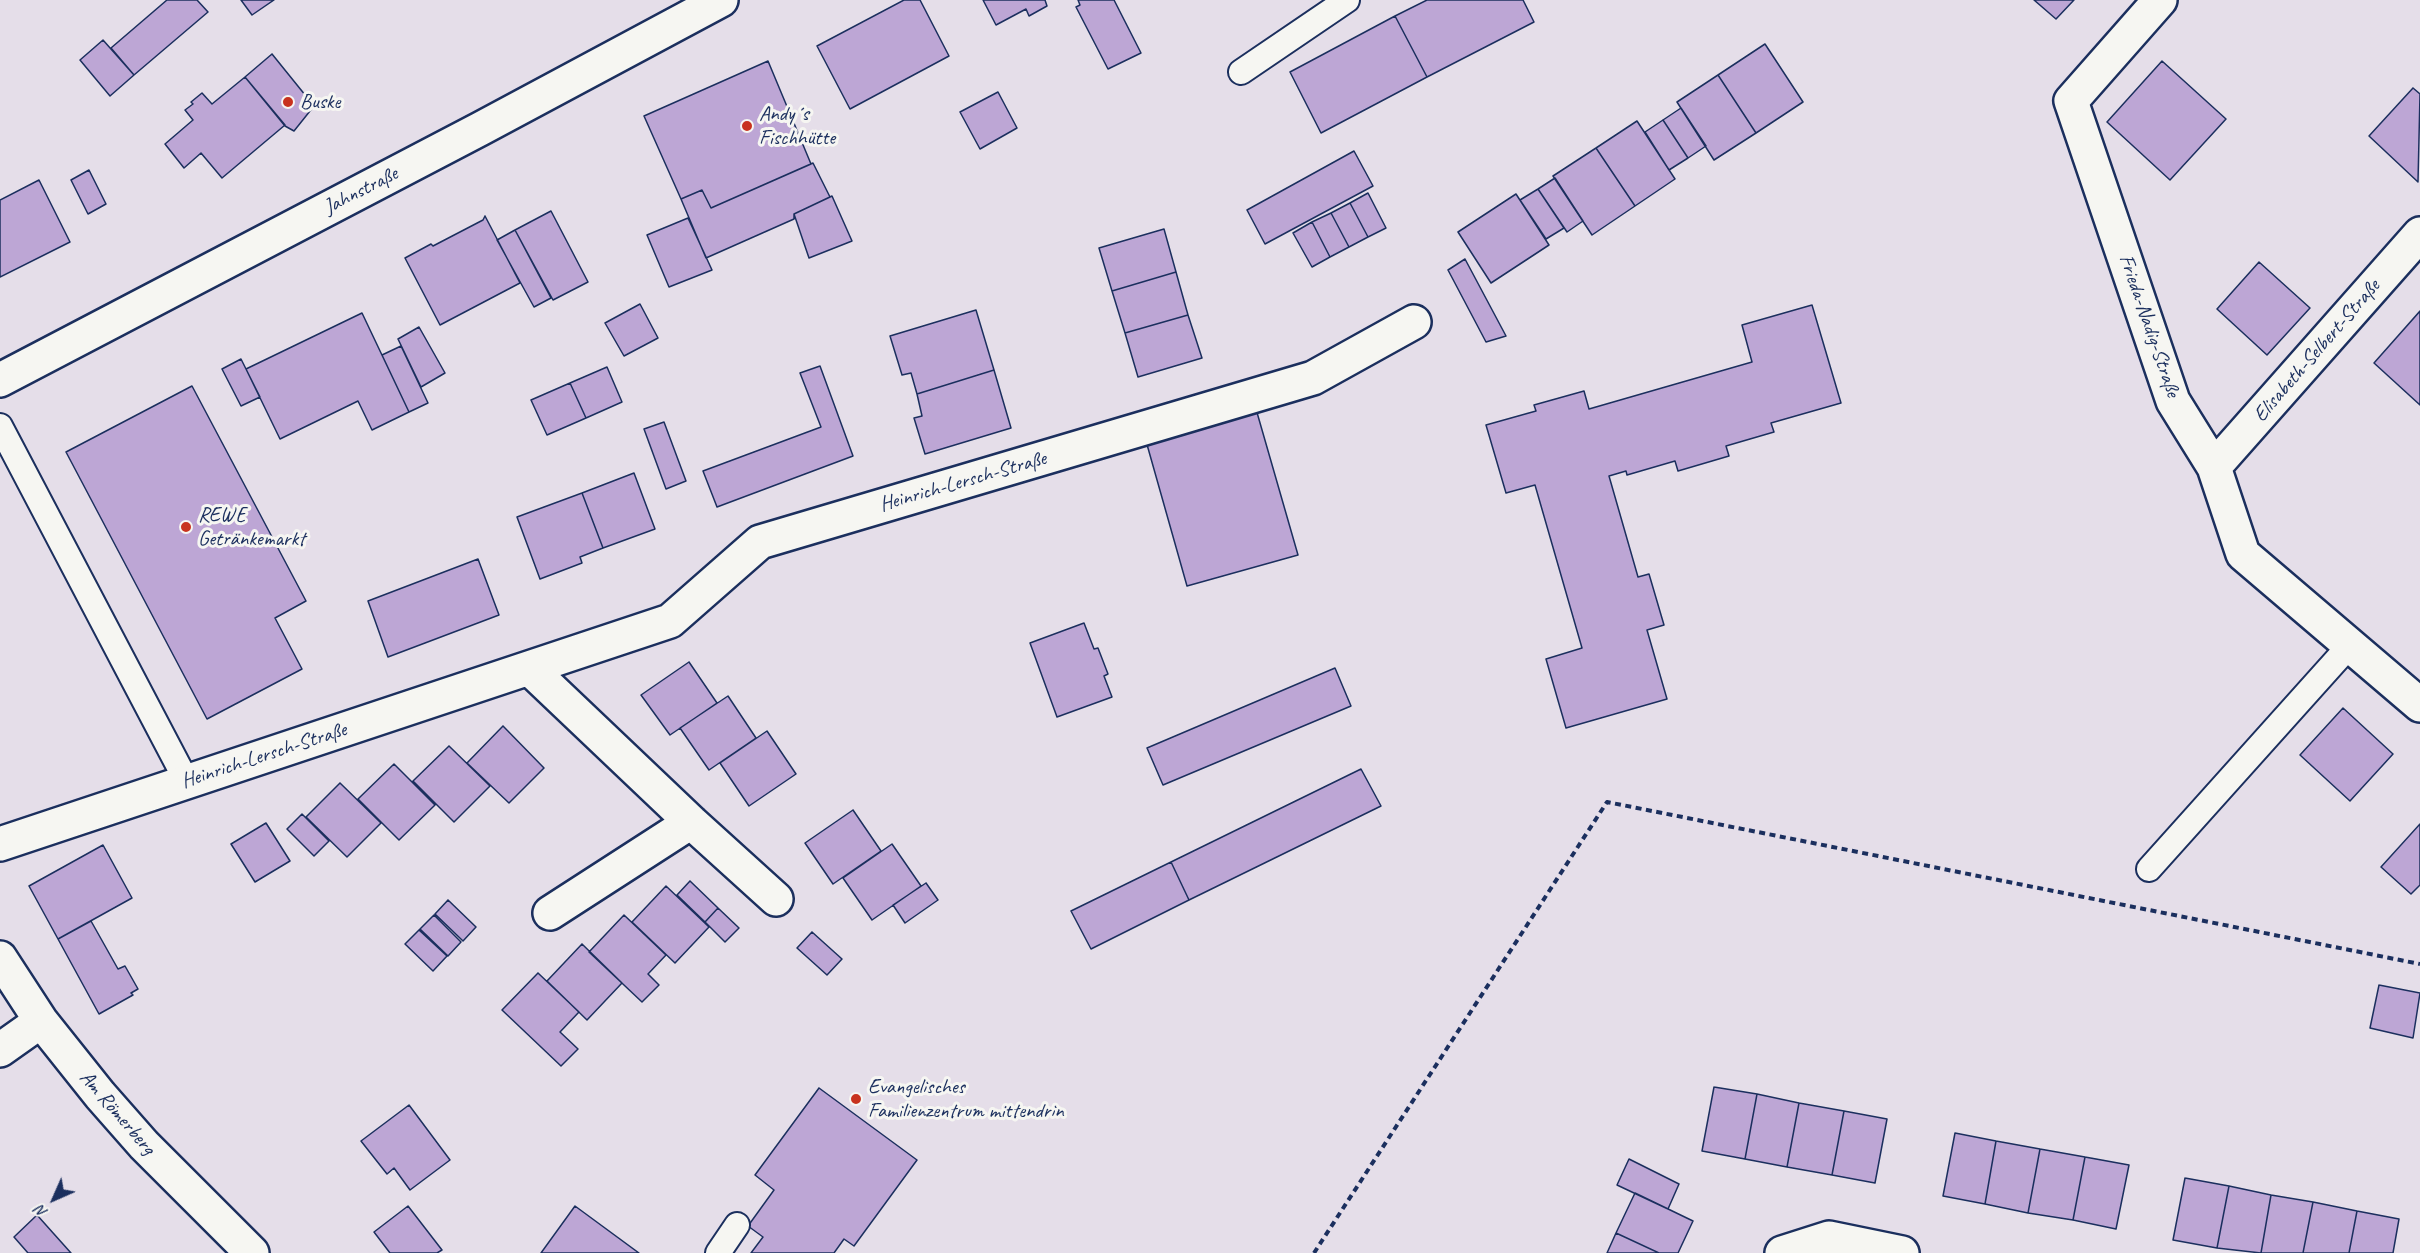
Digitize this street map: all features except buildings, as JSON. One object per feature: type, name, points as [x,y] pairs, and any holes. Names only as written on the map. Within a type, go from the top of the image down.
[{"type":"street","name":"Jahnstraße","points":[[0,380],[721,0]]},
{"type":"street","name":"Frieda-Nadig-Straße","points":[[2160,0],[2071,100],[2173,401],[2214,467],[2243,554],[2420,705]]},
{"type":"street","name":"Elisabeth-Selbert-Straße","points":[[2214,467],[2420,234]]},
{"type":"street","name":"Heinrich-Lersch-Straße","points":[[0,844],[670,621],[760,542],[1313,378],[1414,322]]},
{"type":"street","points":[[529,668],[691,822],[776,899]]},
{"type":"street","points":[[550,913],[691,822]]},
{"type":"street","name":"Am Römerberg","points":[[0,958],[41,1021],[144,1145],[252,1253]]},
{"type":"street","points":[[0,1050],[41,1021]]},
{"type":"street","points":[[1782,1253],[1829,1238],[1902,1253]]},
{"type":"lane","points":[[1241,72],[1347,0]]},
{"type":"lane","points":[[0,426],[187,782]]},
{"type":"lane","points":[[2150,869],[2350,645]]},
{"type":"lane","points":[[718,1253],[737,1225]]},
{"type":"path","points":[[1314,1253],[1607,802],[2420,964]]},
{"type":"place","name":"Buske","points":[[288,102]]},
{"type":"place","name":"Andy´s Fischhütte","points":[[747,126]]},
{"type":"place","name":"REWE Getränkemarkt","points":[[186,527]]},
{"type":"place","name":"Evangelisches Familienzentrum mittendrin","points":[[856,1099]]}]
